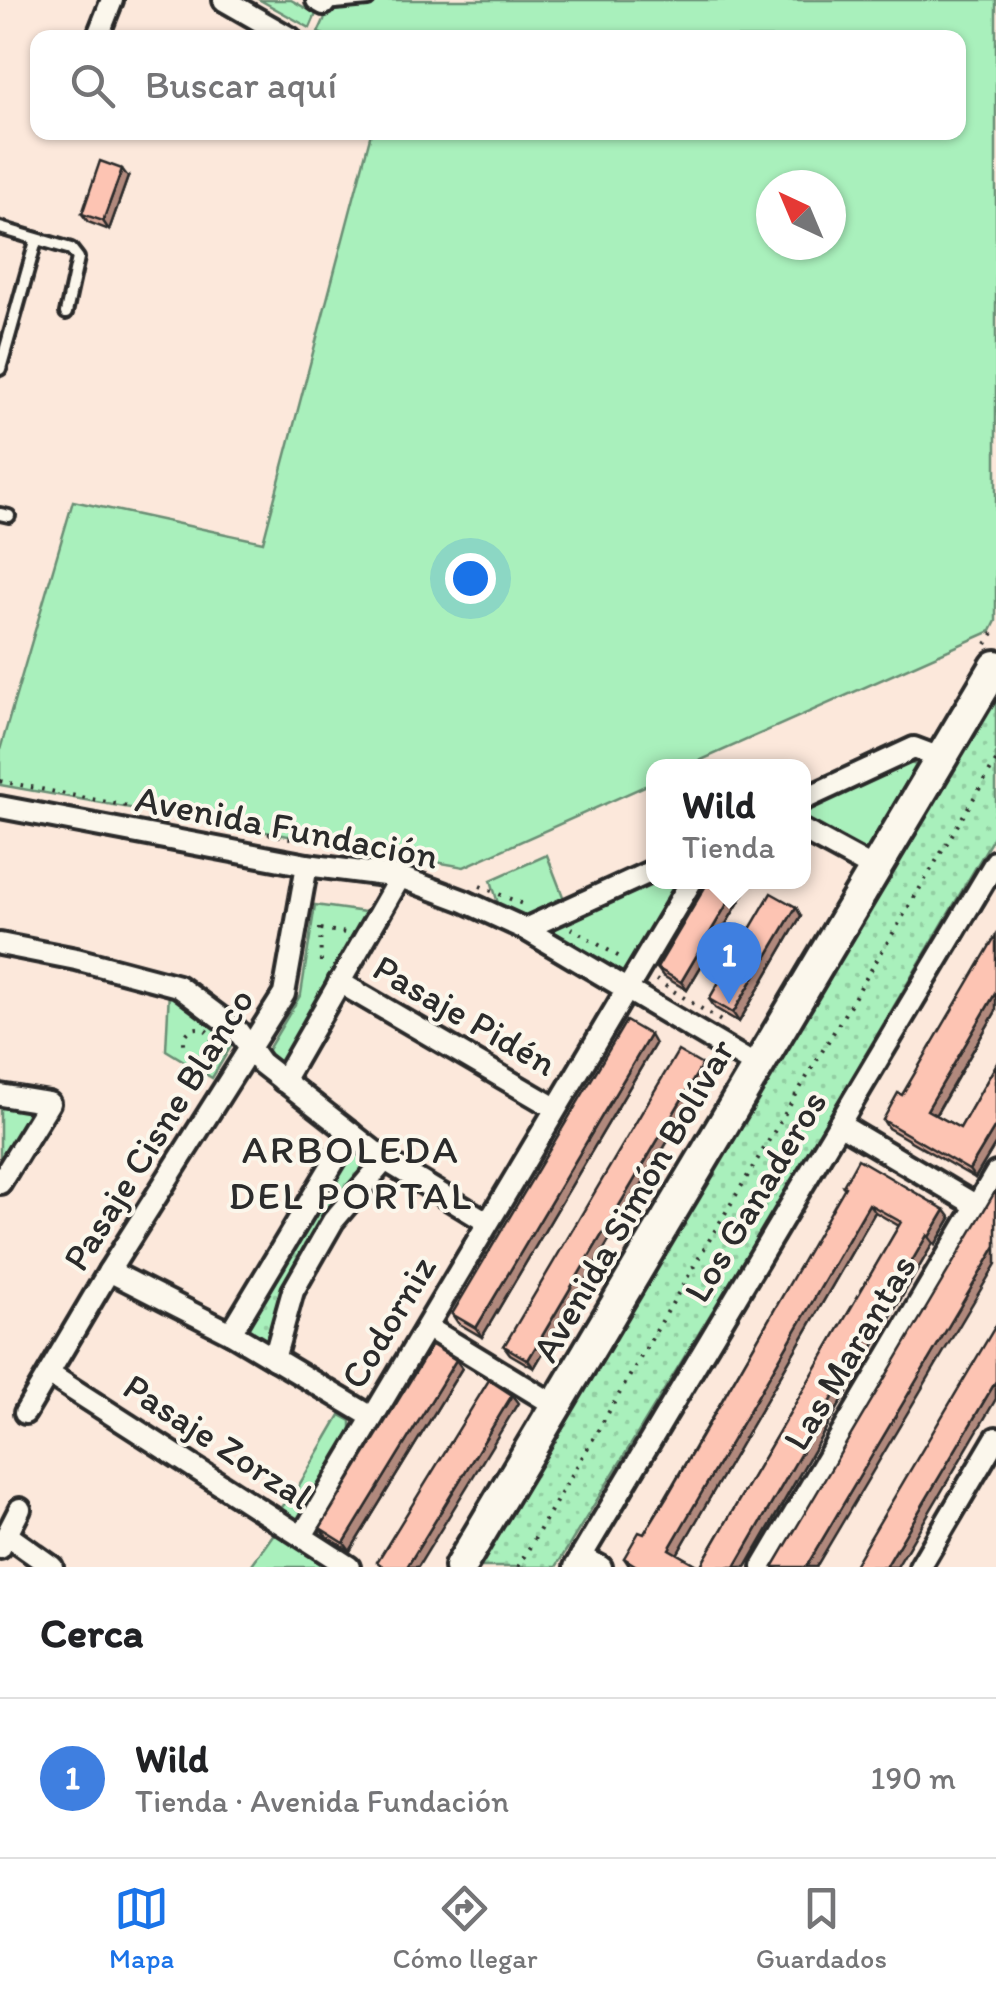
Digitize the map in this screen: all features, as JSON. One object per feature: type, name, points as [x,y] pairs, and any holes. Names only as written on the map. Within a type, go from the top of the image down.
[{"type":"street","points":[[100,30],[112,0]]},
{"type":"street","points":[[224,0],[276,30]]},
{"type":"street","name":"Avenida Simón Bolívar","points":[[460,1567],[558,1407],[743,1071],[943,760],[996,666]]},
{"type":"street","points":[[811,796],[914,748],[943,760]]},
{"type":"street","name":"Avenida Fundación","points":[[0,807],[400,878],[464,901],[525,930],[628,988],[743,1071]]},
{"type":"street","points":[[811,835],[874,868]]},
{"type":"street","name":"Los Ganaderos","points":[[578,1561],[996,861]]},
{"type":"street","name":"Pasaje Cisne Blanco","points":[[25,1414],[284,994],[307,864]]},
{"type":"street","points":[[525,930],[646,874]]},
{"type":"street","points":[[283,1081],[400,878]]},
{"type":"street","name":"Codorniz","points":[[302,1536],[687,889]]},
{"type":"street","points":[[0,944],[178,986],[238,1032],[261,1063],[385,1160],[487,1222]]},
{"type":"street","name":"Pasaje Pidén","points":[[339,982],[555,1108]]},
{"type":"street","points":[[0,1095],[49,1104],[0,1183]]},
{"type":"street","points":[[839,1124],[977,1206]]},
{"type":"street","points":[[231,1333],[351,1133]]},
{"type":"street","points":[[274,1359],[293,1291],[334,1221],[385,1160]]},
{"type":"street","name":"Las Marantas","points":[[763,1567],[996,1174]]},
{"type":"street","points":[[110,1271],[231,1333],[372,1417]]},
{"type":"street","points":[[426,1327],[558,1407]]},
{"type":"street","name":"Pasaje Zorzal","points":[[49,1374],[349,1567]]},
{"type":"street","points":[[922,1566],[996,1438]]},
{"type":"street","points":[[20,1509],[4,1541],[52,1567]]},
{"type":"street","points":[[578,1561],[601,1567]]},
{"type":"lane","points":[[321,2],[368,0]]},
{"type":"lane","points":[[0,228],[71,249],[78,258],[66,313]]},
{"type":"lane","points":[[0,369],[36,241]]},
{"type":"path","points":[[518,1567],[996,760]]},
{"type":"path","points":[[311,927],[355,934],[346,944]]},
{"type":"path","points":[[320,928],[321,963],[328,966],[337,955]]},
{"type":"path","points":[[207,1030],[212,1040],[206,1053],[196,1056],[187,1051],[184,1041],[188,1032],[207,1030]]},
{"type":"path","points":[[697,1054],[743,1071]]},
{"type":"green space","points":[[260,0],[291,0],[316,14],[310,28]]},
{"type":"green space","points":[[333,0],[996,0],[996,621],[991,631],[704,759],[646,759],[646,786],[464,867],[0,785],[0,750],[73,501],[263,542],[369,140],[966,140],[966,30],[319,30]]},
{"type":"green space","points":[[996,680],[996,833],[768,1220],[556,1567],[470,1567]]},
{"type":"green space","points":[[905,761],[916,765],[865,854],[811,823],[811,804]]},
{"type":"green space","points":[[547,855],[564,899],[531,920],[500,910],[491,880]]},
{"type":"green space","points":[[646,884],[646,889],[676,889],[624,973],[549,930]]},
{"type":"green space","points":[[315,905],[372,913],[281,1066],[263,1058],[301,994]]},
{"type":"green space","points":[[169,991],[236,1038],[212,1078],[166,1050]]},
{"type":"green space","points":[[0,1104],[31,1110],[32,1114],[0,1167]]},
{"type":"green space","points":[[355,1145],[376,1164],[268,1345],[243,1326]]},
{"type":"green space","points":[[340,1415],[351,1421],[351,1432],[301,1516],[294,1521],[279,1511],[298,1487]]},
{"type":"green space","points":[[275,1532],[326,1567],[250,1567]]},
{"type":"building","points":[[100,161],[122,169],[103,221],[82,214]]},
{"type":"building","points":[[704,889],[736,889],[681,982],[657,968]]},
{"type":"building","points":[[771,893],[796,907],[733,1013],[709,999]]},
{"type":"building","points":[[996,935],[996,992],[927,1110],[960,1128],[996,1065],[996,1125],[969,1170],[883,1120],[898,1093],[902,1095]]},
{"type":"building","points":[[626,1021],[650,1035],[476,1328],[452,1314]]},
{"type":"building","points":[[678,1051],[702,1065],[528,1360],[504,1346]]},
{"type":"building","points":[[858,1159],[945,1210],[735,1567],[700,1567],[638,1567],[624,1558],[669,1493]],"holes":[[[869,1204],[901,1222],[700,1567],[669,1549]]]},
{"type":"building","points":[[996,1190],[996,1246],[806,1567],[773,1567]]},
{"type":"building","points":[[996,1325],[996,1381],[886,1567],[853,1567]]},
{"type":"building","points":[[432,1345],[456,1360],[344,1543],[320,1528]]},
{"type":"building","points":[[489,1380],[512,1395],[407,1567],[384,1567],[377,1562]]},
{"type":"place","name":"Wild","points":[[729,1004]]},
{"type":"district","name":"ARBOLEDA DEL PORTAL","points":[[351,1172]]}]
